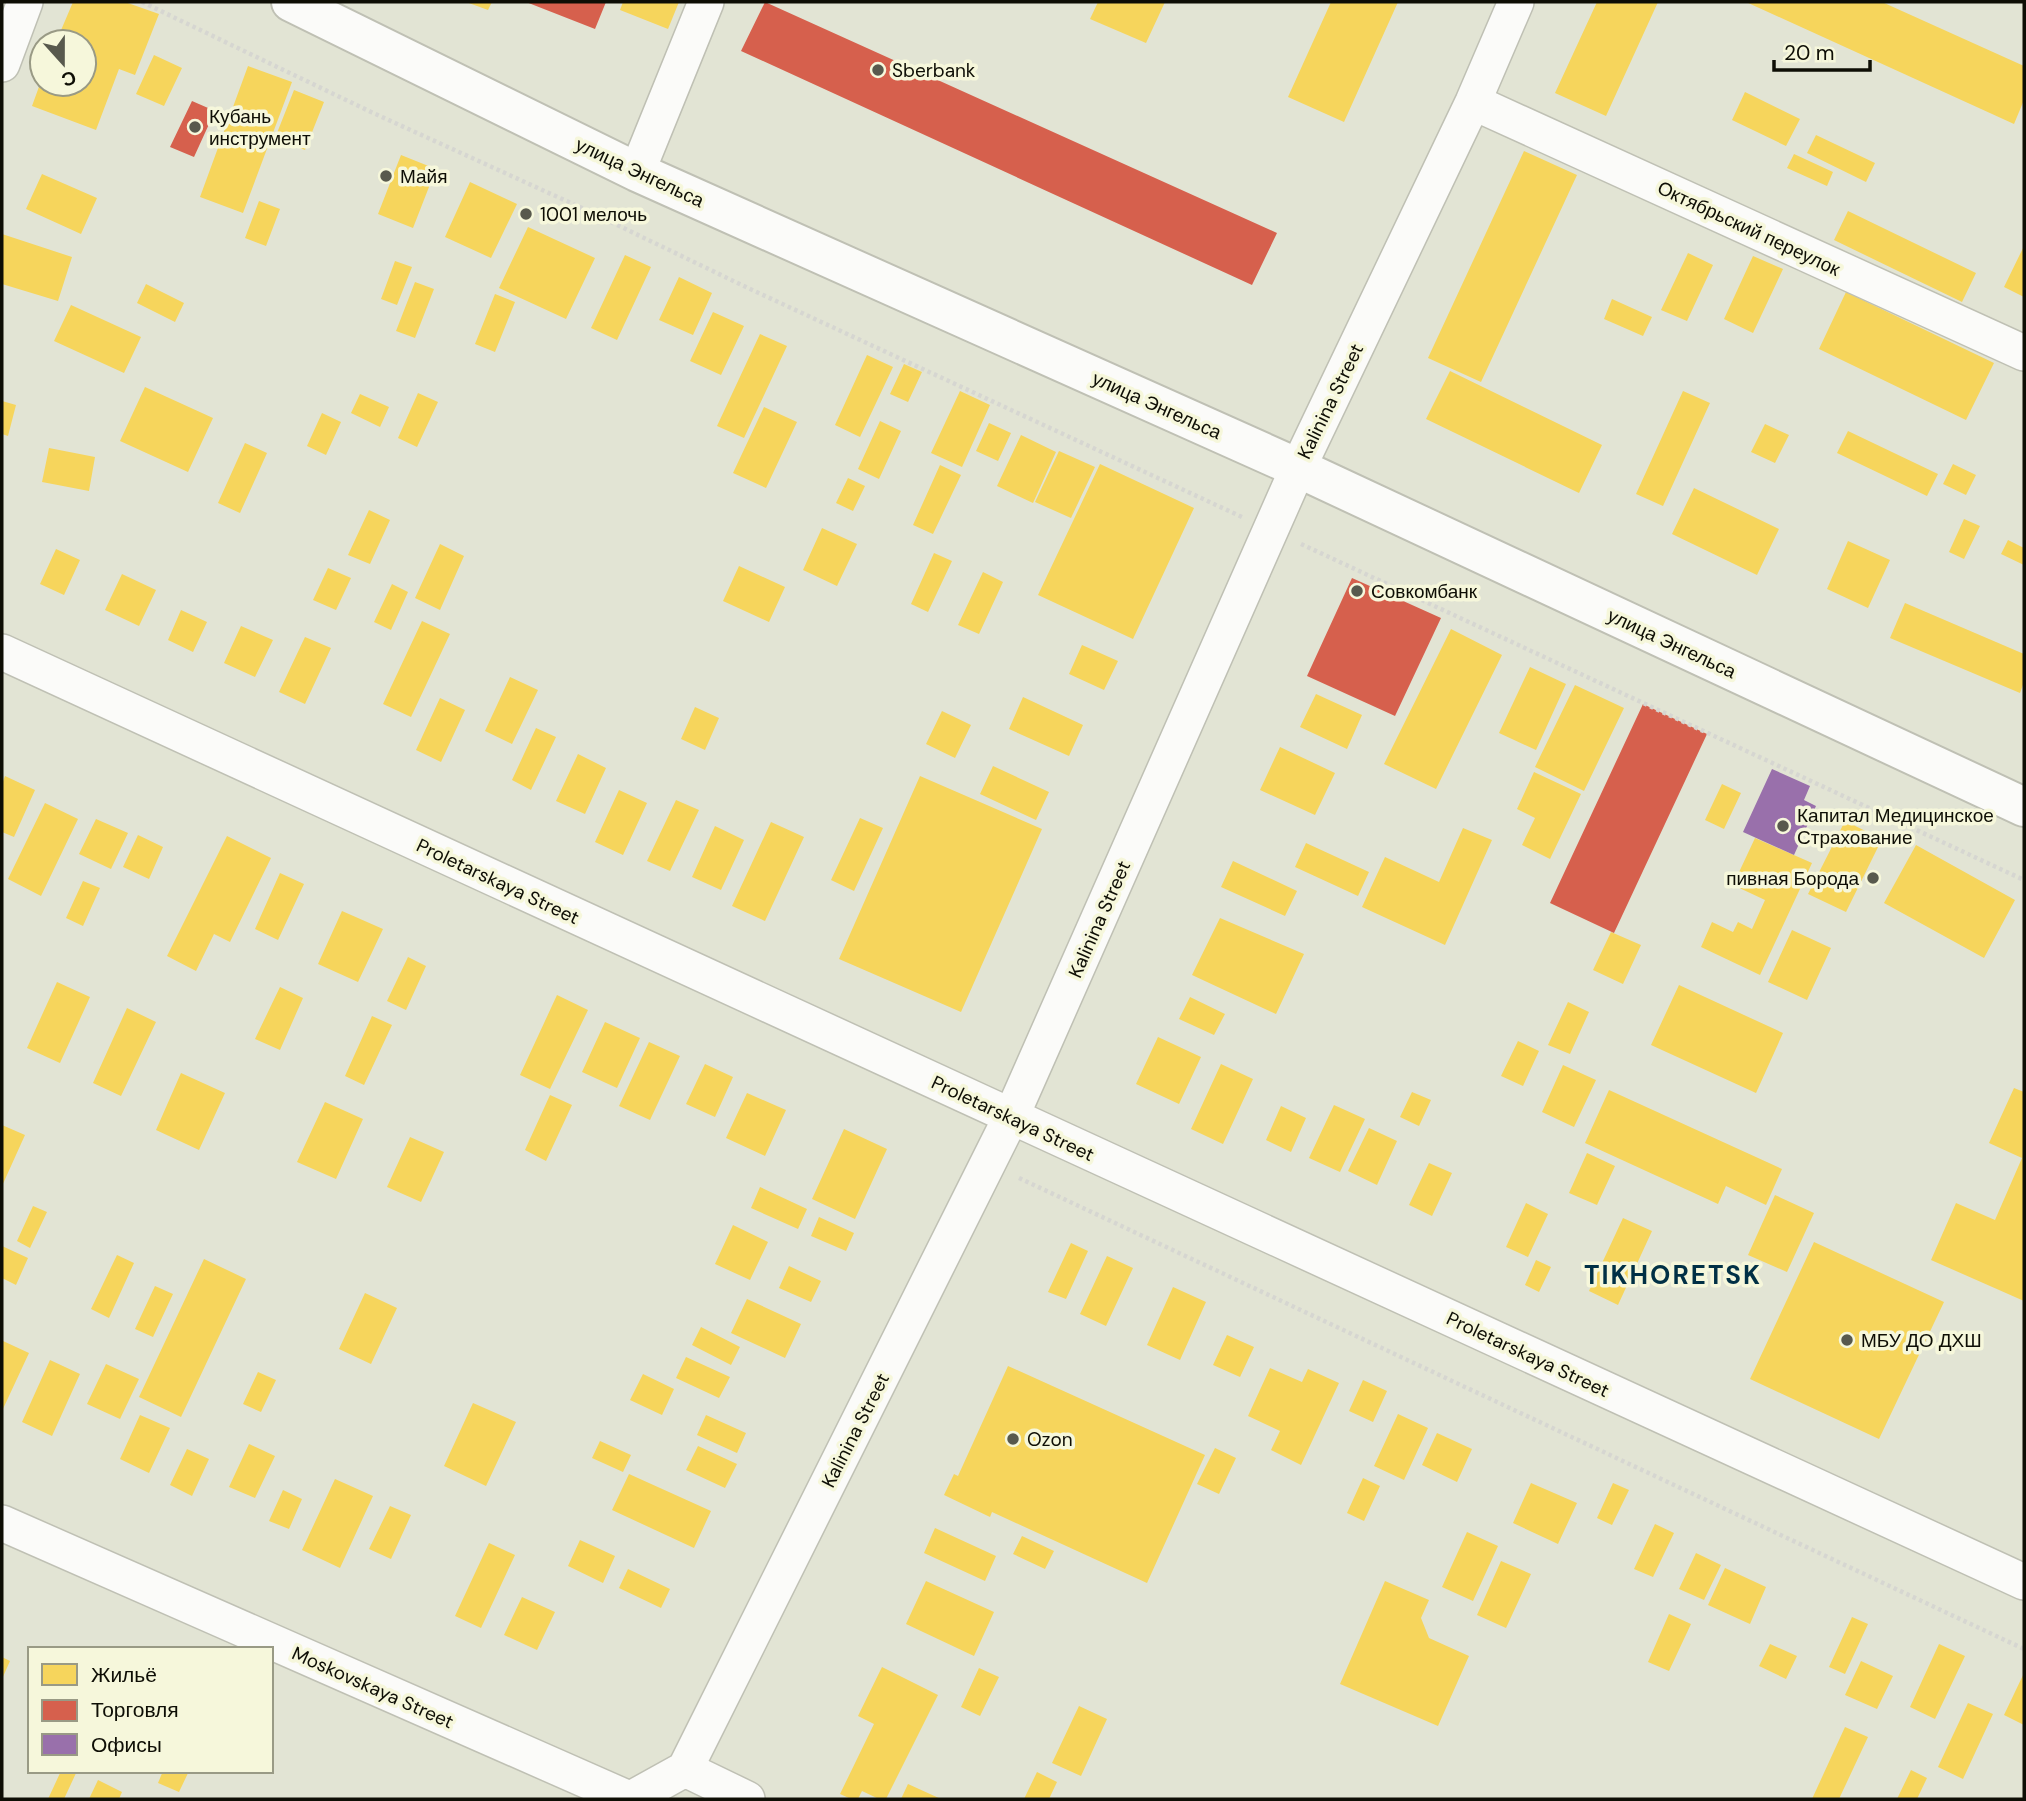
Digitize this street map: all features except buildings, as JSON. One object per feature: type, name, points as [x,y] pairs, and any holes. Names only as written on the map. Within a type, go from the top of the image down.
[{"type":"main road","name":"улица Энгельса","points":[[291,2],[637,172],[1298,468],[2024,807]]},
{"type":"street","points":[[2,64],[25,2]]},
{"type":"street","points":[[637,172],[706,2]]},
{"type":"street","name":"Kalinina Street","points":[[685,1769],[1011,1117],[1298,468],[1473,102],[1516,2]]},
{"type":"street","name":"Октябрьский переулок","points":[[1473,102],[2024,353]]},
{"type":"street","name":"Proletarskaya Street","points":[[2,652],[2024,1582]]},
{"type":"street","name":"Moskovskaya Street","points":[[2,1523],[630,1799]]},
{"type":"street","points":[[630,1799],[685,1769],[747,1799]]},
{"type":"path","points":[[142,2],[748,288],[2024,880]]},
{"type":"path","points":[[1019,1178],[2024,1649]]},
{"type":"place","name":"Sberbank","points":[[878,70]]},
{"type":"place","name":"Кубань инструмент","points":[[195,127]]},
{"type":"place","name":"Майя","points":[[386,176]]},
{"type":"place","name":"1001 мелочь","points":[[526,214]]},
{"type":"place","name":"Совкомбанк","points":[[1357,591]]},
{"type":"place","name":"Капитал Медицинское Страхование","points":[[1783,826]]},
{"type":"place","name":"пивная Борода","points":[[1873,878]]},
{"type":"place","name":"МБУ ДО ДХШ","points":[[1847,1340]]},
{"type":"place","name":"Ozon","points":[[1013,1439]]},
{"type":"district","name":"TIKHORETSK","points":[[1673,1275]]}]
